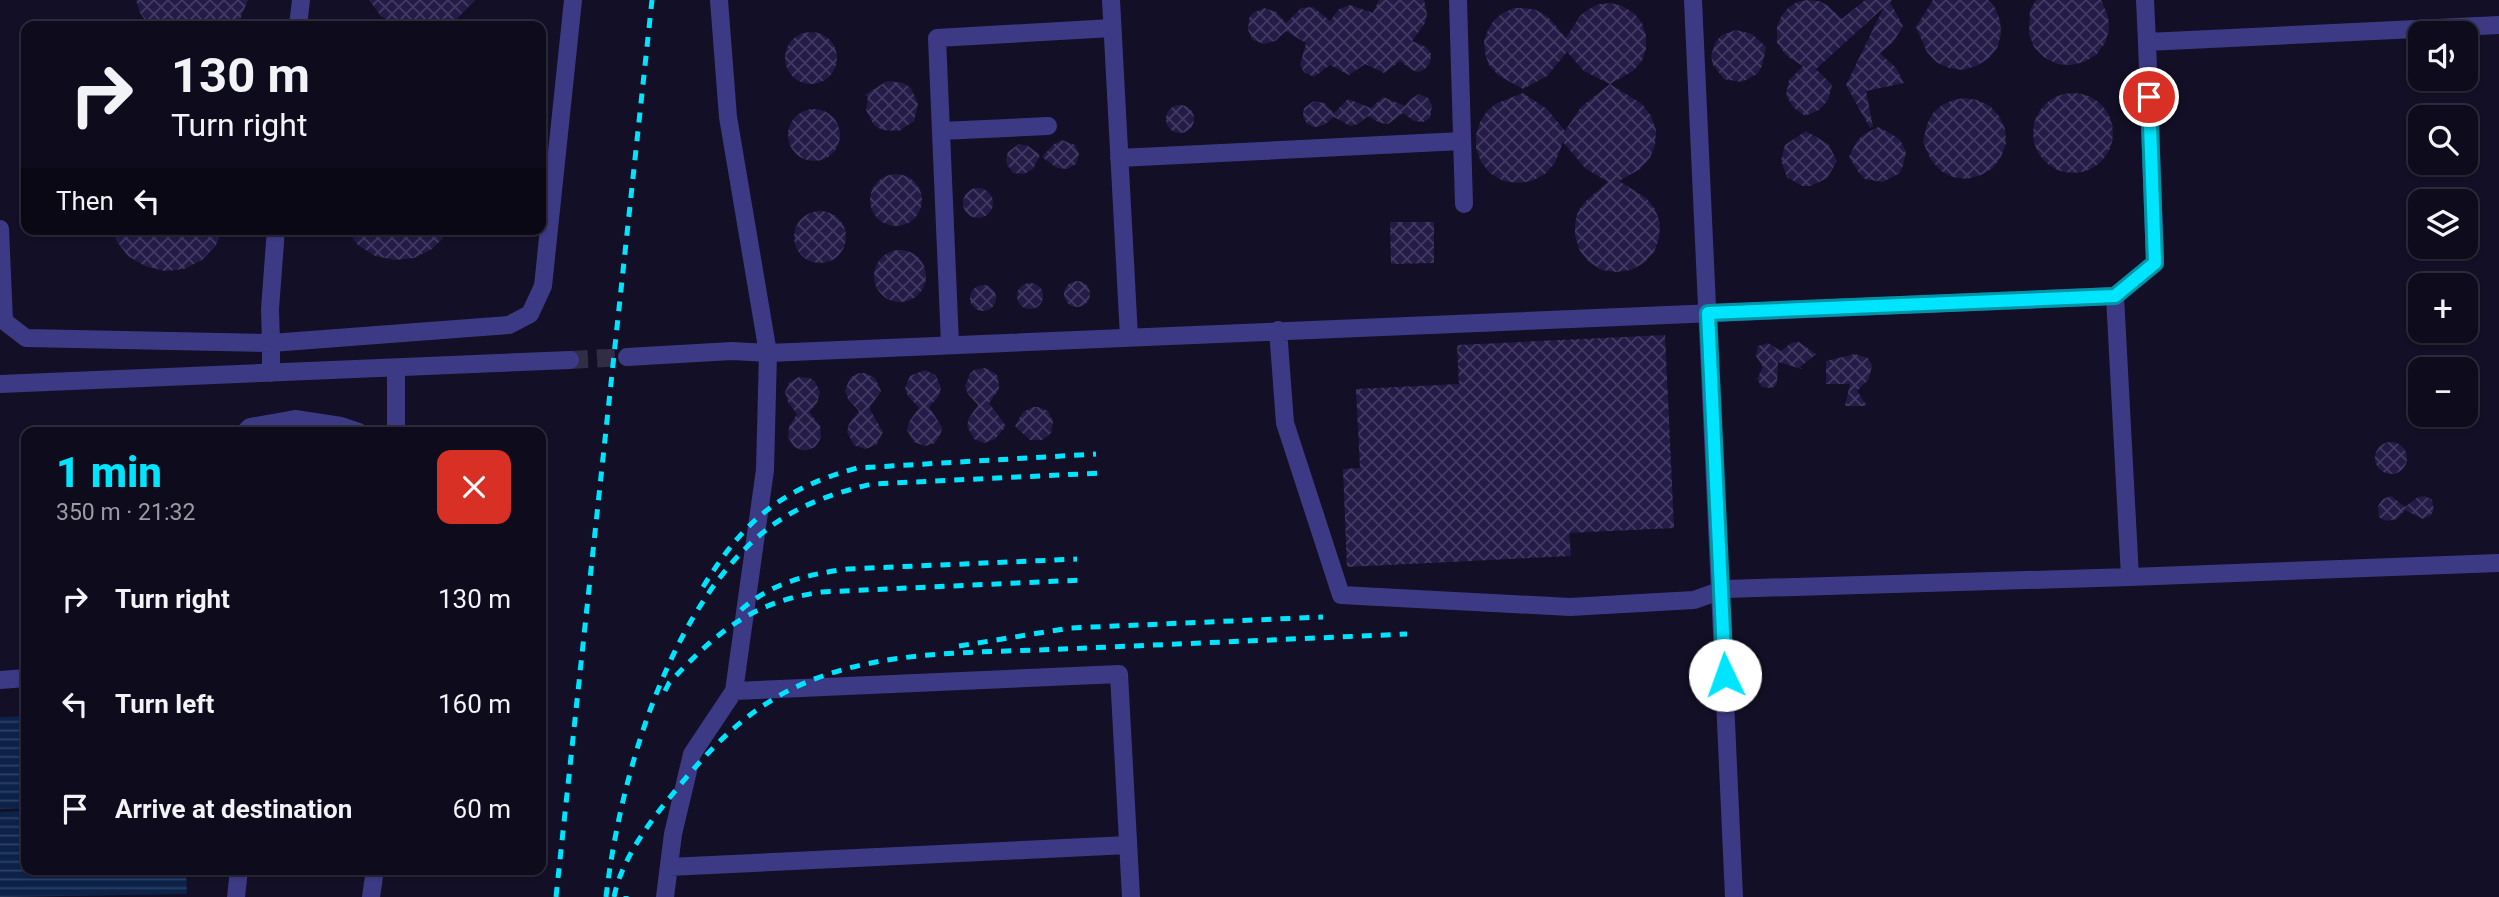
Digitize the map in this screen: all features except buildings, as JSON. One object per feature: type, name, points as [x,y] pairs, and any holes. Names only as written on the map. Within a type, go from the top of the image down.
[{"type":"lane","points":[[299,21],[301,0]]},
{"type":"lane","points":[[0,229],[4,321],[26,338],[271,343],[509,325],[530,314],[543,286],[573,0]]},
{"type":"lane","points":[[665,897],[673,834],[692,754],[734,691],[765,470],[768,353],[728,117],[719,0]]},
{"type":"lane","points":[[1111,0],[1129,337]]},
{"type":"lane","points":[[1458,0],[1464,204]]},
{"type":"lane","points":[[1693,0],[1734,897]]},
{"type":"lane","points":[[627,357],[2115,296],[2155,263],[2146,0]]},
{"type":"lane","points":[[2147,42],[2499,25]]},
{"type":"lane","points":[[950,344],[937,38],[1112,28]]},
{"type":"lane","points":[[941,131],[1048,126]]},
{"type":"lane","points":[[1119,158],[1462,141]]},
{"type":"lane","points":[[271,373],[270,309],[276,235]]},
{"type":"lane","points":[[2115,296],[2130,578]]},
{"type":"lane","points":[[1279,330],[1285,423],[1341,595],[1570,607],[1694,600],[1721,590],[2130,578],[2499,563]]},
{"type":"lane","points":[[0,384],[570,360]]},
{"type":"lane","points":[[396,368],[396,427]]},
{"type":"lane","points":[[250,427],[295,419],[344,427]]},
{"type":"lane","points":[[734,691],[1119,674],[1131,897]]},
{"type":"lane","points":[[0,680],[21,678]]},
{"type":"lane","points":[[669,867],[1128,845]]},
{"type":"lane","points":[[236,897],[238,875]]},
{"type":"lane","points":[[371,897],[374,875]]},
{"type":"water","points":[[21,716],[21,808],[0,809],[0,717]]},
{"type":"water","points":[[21,811],[21,875],[186,875],[187,894],[0,897],[0,812]]},
{"type":"tunnel","points":[[570,360],[627,357]]},
{"type":"railway","points":[[556,897],[652,0]]},
{"type":"railway","points":[[703,587],[734,543],[767,510],[786,497],[830,476],[857,468],[1096,454]]},
{"type":"railway","points":[[606,897],[613,849],[638,745],[679,643],[706,596],[738,556],[774,524],[821,499],[872,484],[1102,473]]},
{"type":"railway","points":[[741,610],[777,586],[833,571],[1077,559]]},
{"type":"railway","points":[[665,691],[669,683],[720,634],[755,612],[797,597],[822,592],[1082,580]]},
{"type":"railway","points":[[959,646],[1070,628],[1323,617]]},
{"type":"railway","points":[[614,897],[629,857],[645,831],[685,779],[715,746],[767,703],[807,682],[837,671],[901,658],[966,652],[1407,634]]},
{"type":"route","points":[[1725,675],[1708,313],[2115,296],[2155,263],[2149,97]]}]
